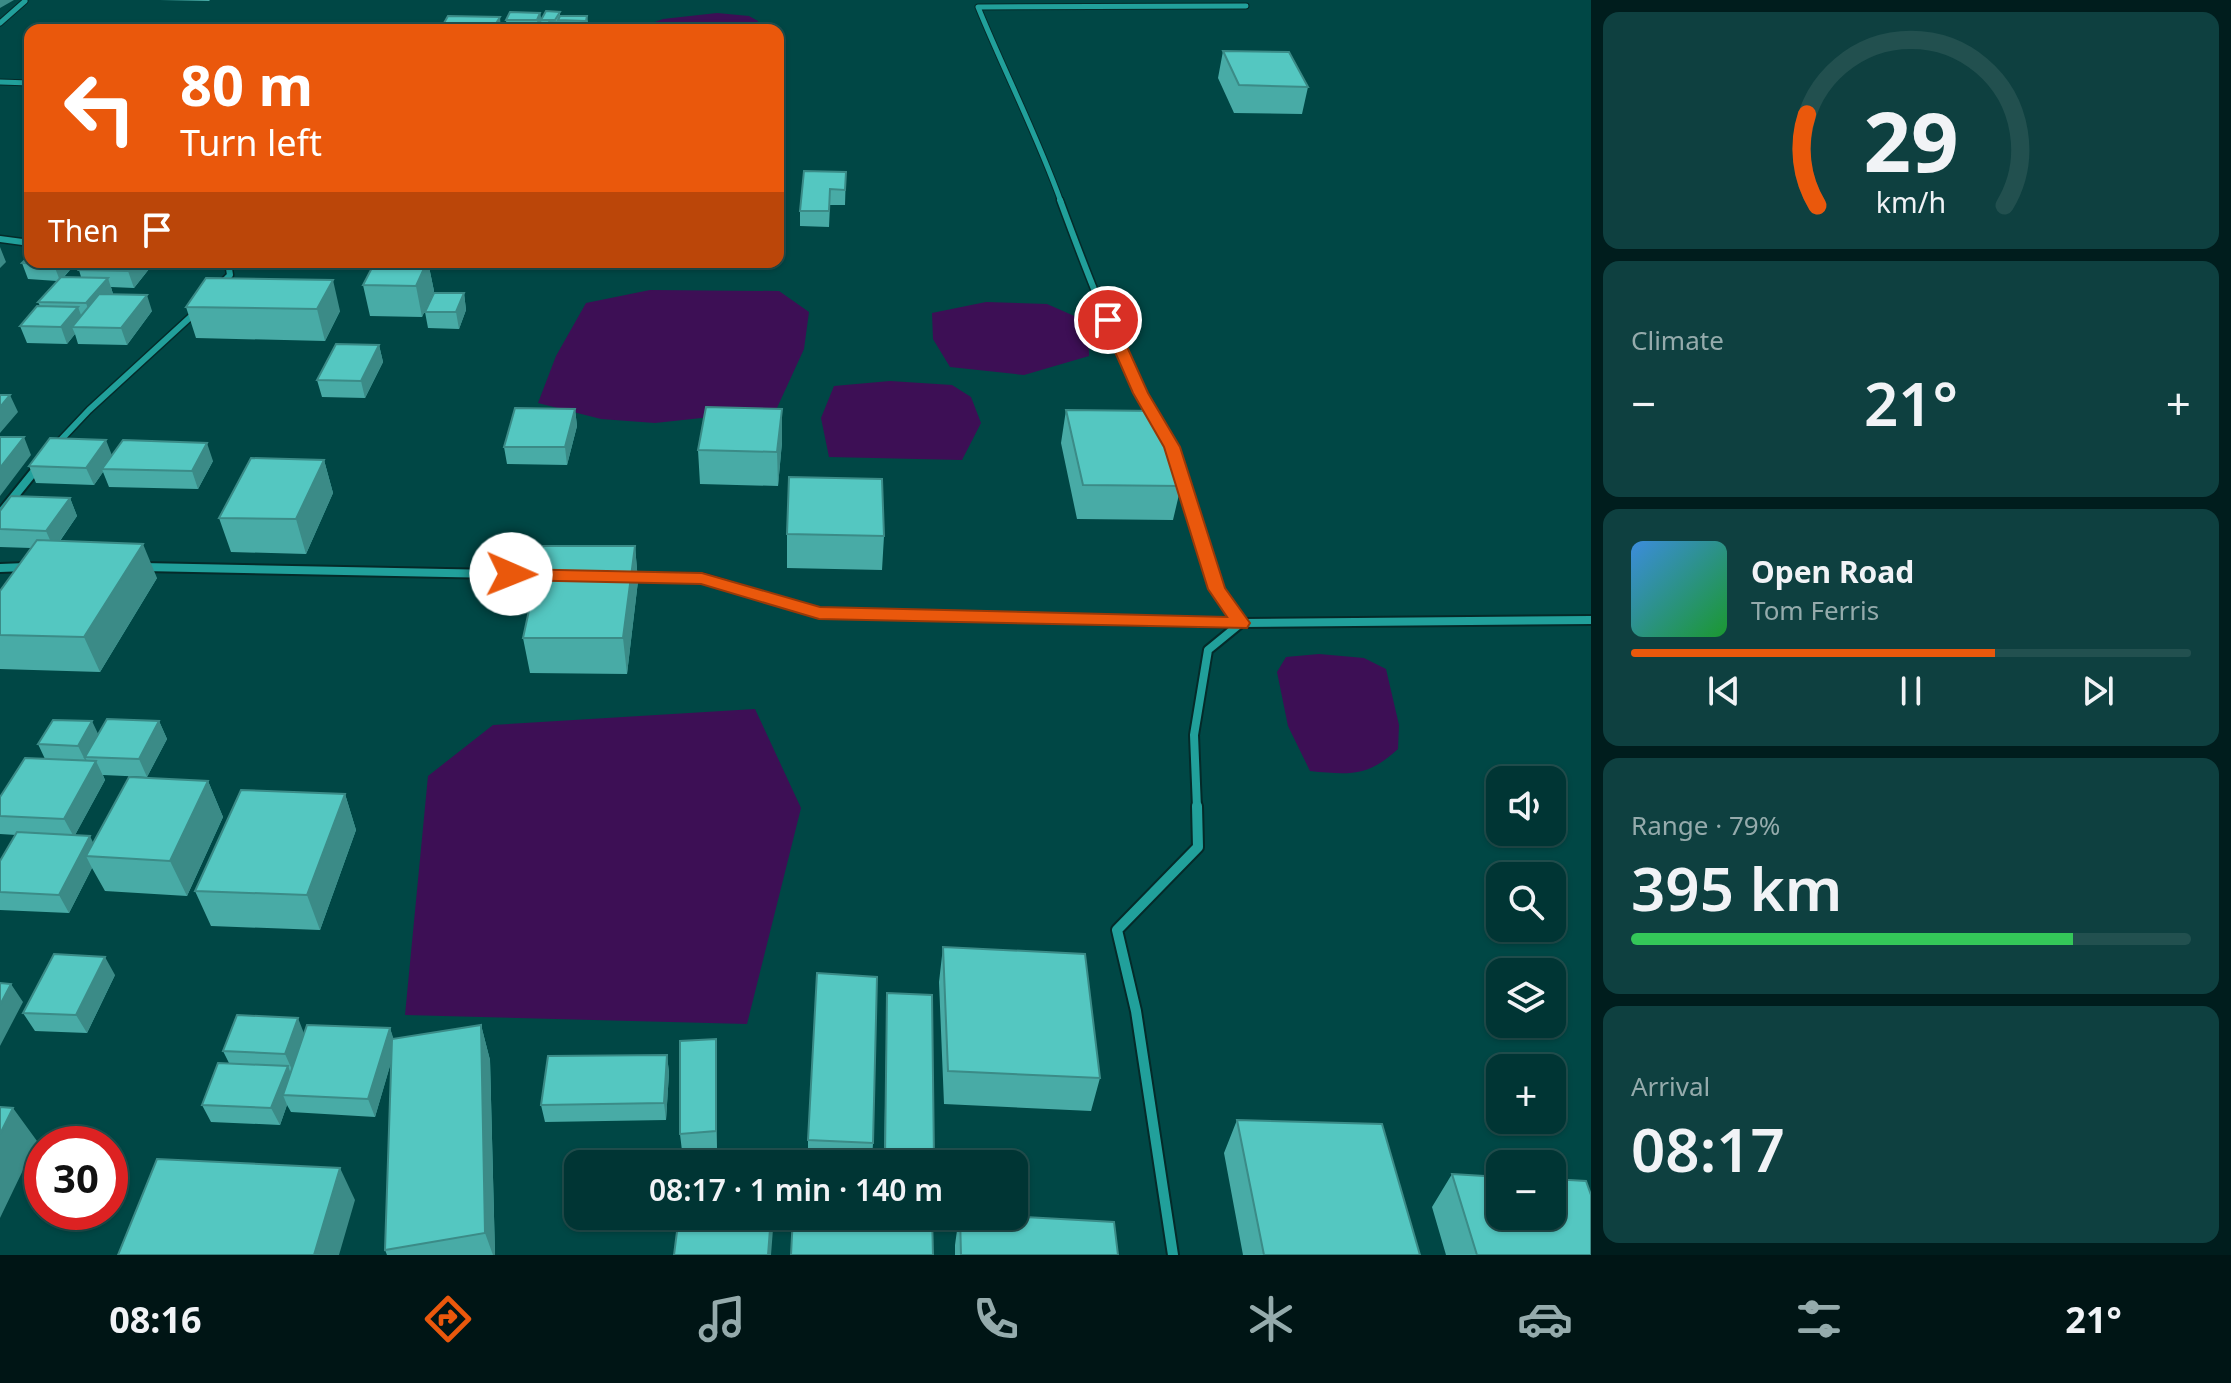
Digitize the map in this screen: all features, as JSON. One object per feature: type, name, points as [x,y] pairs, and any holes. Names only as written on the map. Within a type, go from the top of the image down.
[{"type":"street","points":[[0,23],[25,1]]},
{"type":"street","points":[[1241,623],[1216,589],[1172,447],[1141,393],[1098,298],[1042,149],[1004,71],[978,7],[1246,6]]},
{"type":"street","points":[[0,82],[24,83]]},
{"type":"street","points":[[0,239],[24,242]]},
{"type":"street","points":[[220,285],[230,275],[229,268]]},
{"type":"street","points":[[54,447],[72,425],[173,338],[201,307]]},
{"type":"street","points":[[0,514],[45,458]]},
{"type":"street","points":[[0,568],[38,566]]},
{"type":"street","points":[[128,566],[558,575]]},
{"type":"street","points":[[622,577],[702,578],[819,613],[1241,623],[1591,620]]},
{"type":"street","points":[[1173,1255],[1136,1011],[1117,930],[1198,847],[1194,735],[1208,650],[1241,623]]},
{"type":"shaded area","points":[[717,13],[749,16],[758,24],[649,24],[663,19]]},
{"type":"shaded area","points":[[650,290],[779,291],[809,312],[804,349],[776,410],[655,423],[601,419],[538,403],[556,356],[586,303]]},
{"type":"shaded area","points":[[986,302],[1047,304],[1088,322],[1089,356],[1024,375],[950,367],[933,339],[932,313]]},
{"type":"shaded area","points":[[890,381],[952,385],[971,397],[981,423],[962,460],[829,457],[821,418],[834,386]]},
{"type":"shaded area","points":[[1319,654],[1364,658],[1386,669],[1399,725],[1398,749],[1377,765],[1347,773],[1310,771],[1288,726],[1277,672],[1286,657]]},
{"type":"shaded area","points":[[755,709],[801,808],[747,1024],[405,1015],[428,776],[493,725]]},
{"type":"building","points":[[546,11],[560,12],[555,20],[541,20]]},
{"type":"building","points":[[510,12],[540,13],[537,20],[506,20]]},
{"type":"building","points":[[448,16],[500,17],[496,24],[443,24]]},
{"type":"building","points":[[560,16],[587,16],[586,21],[558,20]]},
{"type":"building","points":[[1223,51],[1289,52],[1308,87],[1239,85]]},
{"type":"building","points":[[804,171],[846,172],[845,190],[830,189],[829,211],[800,211]]},
{"type":"building","points":[[81,268],[131,268],[128,271],[79,270]]},
{"type":"building","points":[[372,268],[424,268],[416,286],[363,285]]},
{"type":"building","points":[[61,277],[108,278],[86,303],[38,302]]},
{"type":"building","points":[[206,278],[333,280],[317,309],[186,307]]},
{"type":"building","points":[[434,293],[464,293],[456,312],[425,312]]},
{"type":"building","points":[[99,294],[147,295],[121,328],[72,327]]},
{"type":"building","points":[[37,306],[78,307],[61,327],[20,326]]},
{"type":"building","points":[[336,344],[379,345],[361,381],[317,380]]},
{"type":"building","points":[[0,395],[10,395],[0,407]]},
{"type":"building","points":[[706,407],[782,409],[777,452],[698,450]]},
{"type":"building","points":[[515,408],[575,409],[565,447],[504,447]]},
{"type":"building","points":[[1066,410],[1158,411],[1181,486],[1083,485]]},
{"type":"building","points":[[0,437],[24,437],[0,468]]},
{"type":"building","points":[[50,438],[106,440],[86,468],[29,466]]},
{"type":"building","points":[[123,440],[207,443],[192,471],[102,469]]},
{"type":"building","points":[[251,458],[324,460],[296,519],[219,518]]},
{"type":"building","points":[[789,477],[882,479],[884,536],[787,534]]},
{"type":"building","points":[[11,496],[70,498],[46,531],[0,529],[0,511]]},
{"type":"building","points":[[37,540],[143,544],[84,637],[0,635],[0,591]]},
{"type":"building","points":[[543,546],[635,546],[623,638],[523,638]]},
{"type":"building","points":[[107,719],[159,721],[139,759],[85,757]]},
{"type":"building","points":[[53,720],[92,721],[78,746],[38,744]]},
{"type":"building","points":[[25,758],[96,761],[64,819],[0,816],[0,797]]},
{"type":"building","points":[[129,777],[208,781],[170,861],[86,856]]},
{"type":"building","points":[[241,790],[345,794],[307,895],[195,891]]},
{"type":"building","points":[[17,832],[90,836],[59,895],[0,892],[0,861]]},
{"type":"building","points":[[943,947],[1085,954],[1100,1078],[948,1071]]},
{"type":"building","points":[[54,954],[105,957],[76,1015],[23,1013]]},
{"type":"building","points":[[817,973],[877,977],[873,1143],[808,1140]]},
{"type":"building","points":[[0,983],[11,984],[0,1005]]},
{"type":"building","points":[[887,993],[932,995],[934,1150],[885,1150]]},
{"type":"building","points":[[237,1015],[298,1018],[285,1054],[223,1051]]},
{"type":"building","points":[[307,1025],[390,1028],[368,1099],[283,1095]]},
{"type":"building","points":[[481,1025],[485,1233],[385,1250],[392,1039]]},
{"type":"building","points":[[716,1039],[716,1131],[680,1134],[680,1041]]},
{"type":"building","points":[[667,1055],[664,1103],[541,1105],[548,1056]]},
{"type":"building","points":[[218,1063],[288,1066],[271,1108],[202,1105]]},
{"type":"building","points":[[0,1107],[13,1108],[0,1134]]},
{"type":"building","points":[[1237,1120],[1382,1124],[1420,1255],[1264,1255]]},
{"type":"building","points":[[157,1159],[340,1168],[314,1255],[118,1255]]},
{"type":"building","points":[[1452,1174],[1486,1176],[1486,1230],[1566,1230],[1566,1180],[1586,1181],[1591,1195],[1591,1255],[1477,1255]]},
{"type":"building","points":[[1028,1217],[1114,1222],[1118,1255],[961,1255],[960,1230],[1028,1230]]},
{"type":"building","points":[[677,1230],[770,1230],[768,1255],[674,1255]]},
{"type":"building","points":[[792,1230],[932,1230],[933,1255],[791,1255]]},
{"type":"route","points":[[511,574],[702,578],[819,613],[1241,623],[1216,589],[1172,447],[1141,393],[1108,320]]}]
